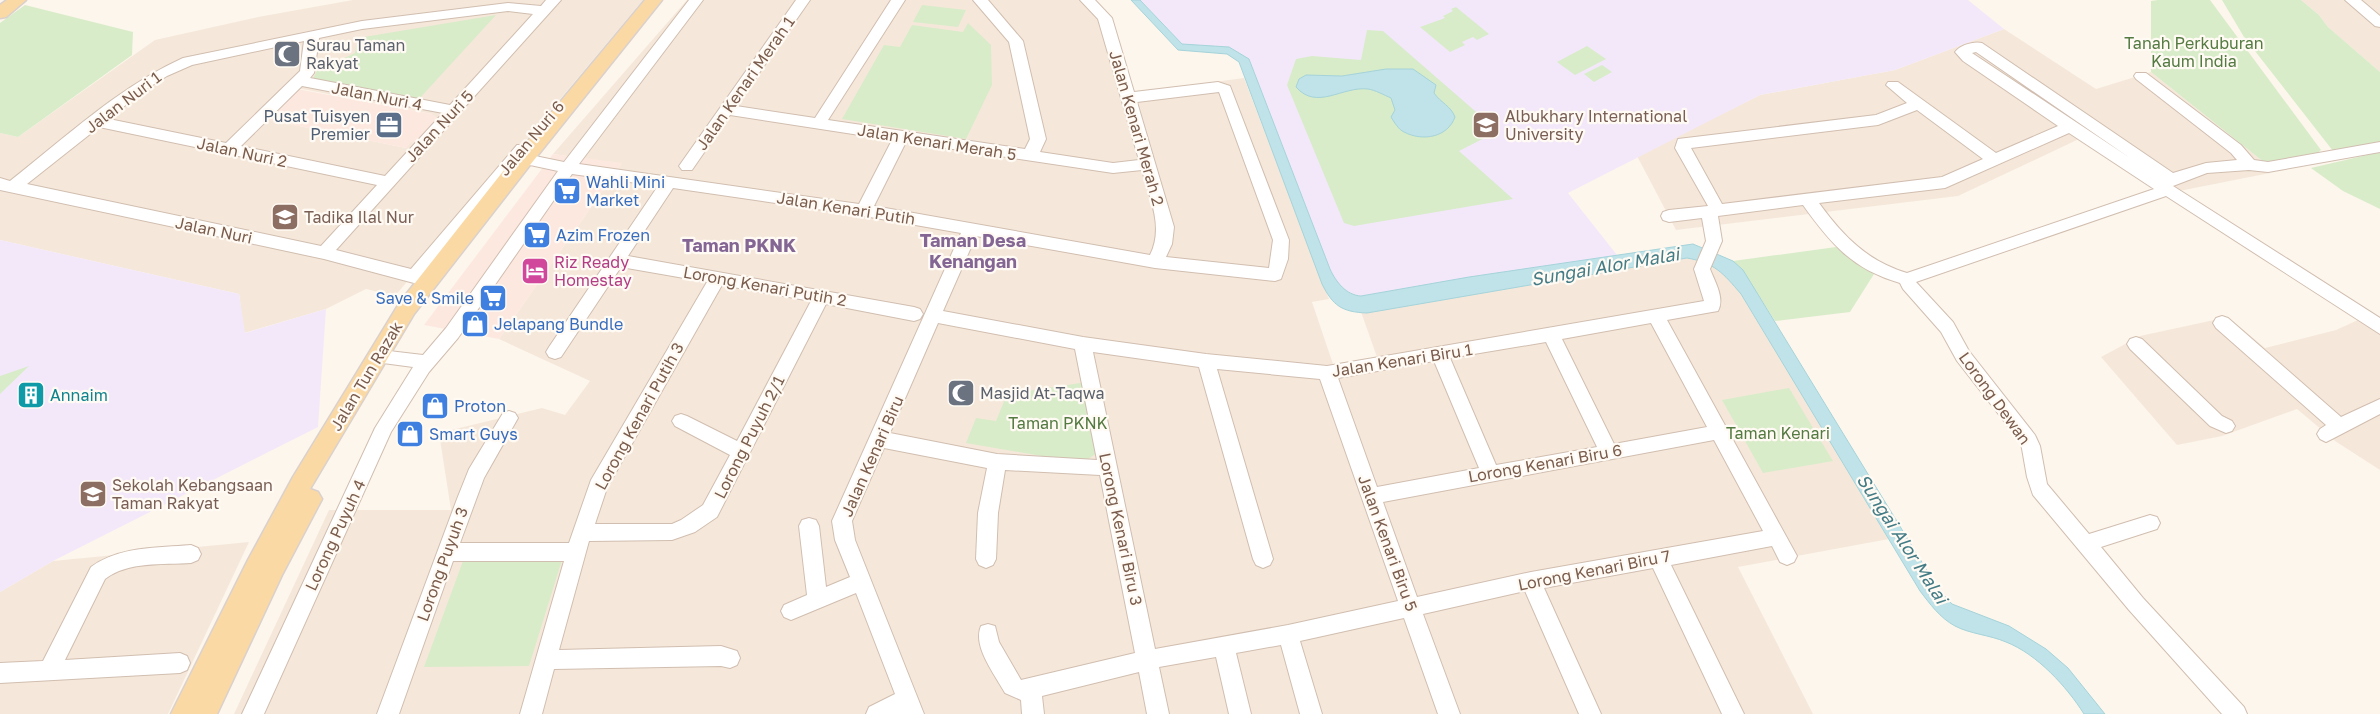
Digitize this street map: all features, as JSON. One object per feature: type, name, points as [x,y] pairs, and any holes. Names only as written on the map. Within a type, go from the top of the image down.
[{"type":"main road","points":[[0,13],[18,0]]},
{"type":"main road","name":"Jalan Tun Razak","points":[[184,714],[256,568],[301,484],[407,308],[421,278],[522,160],[654,0]]},
{"type":"main road","name":"Jalan Tun Razak","points":[[204,714],[274,567],[313,493],[390,358],[456,260],[667,0]]},
{"type":"street","name":"Jalan Nuri 6","points":[[421,278],[648,0]]},
{"type":"street","name":"Lorong Puyuh 4","points":[[253,714],[384,428],[428,362],[452,333],[568,168],[696,0]]},
{"type":"street","name":"Jalan Kenari Merah 1","points":[[687,166],[803,0]]},
{"type":"street","points":[[819,123],[898,0]]},
{"type":"street","points":[[980,0],[1016,41],[1038,139],[1035,148],[1028,156]]},
{"type":"street","name":"Jalan Kenari Merah 2","points":[[1087,0],[1105,18],[1166,232],[1164,244],[1155,262]]},
{"type":"street","points":[[2352,0],[2377,18]]},
{"type":"street","name":"Jalan Nuri 1","points":[[7,185],[96,121],[135,90],[175,66],[202,57],[362,25],[508,7],[549,5]]},
{"type":"street","name":"Jalan Nuri 5","points":[[324,253],[549,5]]},
{"type":"street","points":[[228,150],[301,81],[309,68],[312,36]]},
{"type":"street","points":[[2166,185],[1977,46],[1962,52],[1968,58],[2070,127],[2166,185],[2380,327]]},
{"type":"street","points":[[2141,76],[2236,149],[2249,165]]},
{"type":"street","name":"Jalan Nuri 4","points":[[301,81],[453,110]]},
{"type":"street","points":[[1893,85],[1995,160]]},
{"type":"street","name":"Jalan Kenari Putih","points":[[535,161],[568,168],[864,210],[1155,262],[1275,275],[1281,250],[1281,240],[1225,89],[1218,87],[1128,98]]},
{"type":"street","points":[[1713,210],[1683,148],[1684,144],[1878,120],[1918,104]]},
{"type":"street","name":"Jalan Kenari Merah 5","points":[[726,110],[1113,168],[1135,167],[1147,163]]},
{"type":"street","name":"Jalan Nuri 2","points":[[96,121],[388,182]]},
{"type":"street","points":[[1669,216],[1945,182],[2070,127]]},
{"type":"street","points":[[864,210],[902,136]]},
{"type":"street","points":[[1808,199],[1838,242],[1847,250],[1882,272],[1907,279],[2166,185],[2206,168],[2249,165],[2268,167],[2380,146]]},
{"type":"street","points":[[555,352],[670,181]]},
{"type":"street","name":"Jalan Nuri","points":[[7,185],[324,253],[421,278]]},
{"type":"street","name":"Jalan Kenari Biru 1","points":[[934,316],[1083,344],[1206,362],[1327,373],[1440,355],[1710,306],[1713,304],[1712,296],[1702,269],[1714,241],[1713,210]]},
{"type":"street","name":"Jalan Kenari Biru","points":[[910,706],[845,540],[842,521],[848,504],[880,439],[971,229]]},
{"type":"street","name":"Lorong Kenari Putih 2","points":[[617,260],[914,314]]},
{"type":"street","name":"Lorong Kenari Putih 3","points":[[531,714],[579,543],[598,486],[718,277]]},
{"type":"street","name":"Lorong Dewan","points":[[1907,279],[1909,285],[1947,327],[1963,356],[2029,440],[2032,448],[2036,482],[2085,544],[2236,714]]},
{"type":"street","name":"Lorong Puyuh 2/1","points":[[447,552],[579,543],[672,532],[688,526],[710,511],[822,296]]},
{"type":"street","points":[[1656,316],[1787,556]]},
{"type":"street","points":[[2222,323],[2333,430],[2380,406]]},
{"type":"street","points":[[1551,335],[1608,451]]},
{"type":"street","name":"Lorong Kenari Biru 3","points":[[1083,344],[1158,714]]},
{"type":"street","points":[[2136,344],[2216,421],[2226,426]]},
{"type":"street","points":[[1440,355],[1490,473]]},
{"type":"street","points":[[390,358],[428,362]]},
{"type":"street","points":[[1206,362],[1263,559]]},
{"type":"street","name":"Jalan Kenari Biru 5","points":[[1327,373],[1449,714]]},
{"type":"street","name":"Lorong Puyuh 3","points":[[388,714],[476,475],[509,418]]},
{"type":"street","points":[[681,421],[741,452]]},
{"type":"street","name":"Lorong Kenari Biru 6","points":[[1371,496],[1719,432]]},
{"type":"street","points":[[880,439],[997,462],[1108,468]]},
{"type":"street","points":[[986,560],[988,513],[997,462]]},
{"type":"street","points":[[2085,544],[2150,523]]},
{"type":"street","points":[[809,526],[817,599]]},
{"type":"street","name":"Lorong Kenari Biru 7","points":[[1031,689],[1147,660],[1288,634],[1531,581],[1777,536]]},
{"type":"street","points":[[50,668],[98,574],[103,568],[116,562],[191,554]]},
{"type":"street","points":[[1658,558],[1733,714]]},
{"type":"street","points":[[1531,581],[1590,714]]},
{"type":"street","points":[[791,611],[861,582]]},
{"type":"street","points":[[988,633],[989,643],[1012,686],[1019,690],[1031,689],[1034,714]]},
{"type":"street","points":[[1288,634],[1311,714]]},
{"type":"street","points":[[1224,647],[1240,714]]},
{"type":"street","points":[[547,660],[721,656],[730,658]]},
{"type":"street","points":[[0,673],[50,668],[180,662]]},
{"type":"street","points":[[877,714],[910,706]]},
{"type":"shaded area","points":[[353,0],[643,0],[395,296],[366,289],[326,309],[244,333],[239,294],[0,240],[0,133],[18,137],[155,40],[258,17]],"holes":[[[297,89],[432,114],[406,148],[265,119]]]},
{"type":"shaded area","points":[[687,0],[1093,0],[1132,93],[1244,78],[1329,299],[1312,302],[1333,364],[1377,357],[1361,312],[1687,258],[1699,260],[1719,268],[1741,294],[1889,539],[1738,567],[1813,714],[234,714],[329,510],[451,510],[439,433],[542,408],[565,415],[590,381],[499,339],[621,164],[553,154]]},
{"type":"shaded area","name":"Albukhary International University","points":[[1140,0],[1968,0],[2004,29],[1895,70],[1760,95],[1568,193],[1617,255],[1361,296],[1349,293],[1337,282],[1330,269],[1249,59],[1229,47],[1182,44]]},
{"type":"shaded area","points":[[2301,0],[2380,0],[2380,72],[2328,27],[2319,15]]},
{"type":"shaded area","points":[[2004,29],[2096,89],[2151,72],[2265,163],[2270,173],[2164,194],[2079,139],[1958,196],[1676,230],[1637,156],[1760,95],[1895,70]]},
{"type":"shaded area","points":[[297,89],[432,114],[436,117],[435,121],[415,143],[411,142],[406,148],[264,119]]},
{"type":"shaded area","points":[[553,154],[622,163],[499,339],[424,325]]},
{"type":"shaded area","name":"Sekolah Kebangsaan Taman Rakyat","points":[[0,240],[239,294],[245,333],[326,309],[318,427],[53,561],[0,592]]},
{"type":"shaded area","points":[[2228,317],[2265,348],[2336,330],[2358,320],[2366,325],[2380,324],[2380,470],[2335,441],[2297,409],[2222,436],[2177,445],[2101,357],[2140,336]]},
{"type":"shaded area","points":[[249,542],[168,714],[0,714],[0,592],[53,561]]},
{"type":"green space","name":"Tanah Perkuburan Kaum India","points":[[2210,0],[2321,150],[2314,156],[2265,163],[2151,72],[2151,1]]},
{"type":"green space","points":[[2222,0],[2301,0],[2319,15],[2328,27],[2380,72],[2380,142],[2333,151],[2244,37]]},
{"type":"green space","points":[[25,5],[133,32],[132,55],[18,137],[0,133],[0,23]]},
{"type":"green space","points":[[922,5],[966,10],[958,27],[913,22]]},
{"type":"green space","points":[[1456,7],[1489,34],[1477,40],[1473,37],[1462,42],[1465,45],[1450,52],[1420,27],[1445,18],[1443,16],[1453,11],[1451,9]]},
{"type":"green space","points":[[496,15],[419,99],[313,79],[319,66],[332,64],[355,53],[358,38]]},
{"type":"green space","points":[[968,23],[991,45],[992,85],[966,139],[842,119],[884,45],[900,47],[912,25],[963,32]]},
{"type":"green space","points":[[1367,30],[1383,31],[1498,131],[1459,151],[1513,199],[1354,226],[1344,223],[1287,85],[1296,59],[1312,56],[1361,60]]},
{"type":"green space","points":[[1587,46],[1606,59],[1575,75],[1557,62]]},
{"type":"green space","points":[[1602,65],[1612,72],[1594,82],[1584,74]]},
{"type":"green space","points":[[2380,152],[2380,209],[2343,191],[2311,168]]},
{"type":"green space","points":[[1836,247],[1874,274],[1850,312],[1775,321],[1743,271],[1733,261]]},
{"type":"green space","points":[[29,366],[0,394],[0,376]]},
{"type":"green space","name":"Taman PKNK","points":[[1087,382],[1100,451],[1082,463],[966,443],[976,418],[996,421],[1007,394]]},
{"type":"green space","name":"Taman Kenari","points":[[1789,388],[1833,461],[1763,473],[1722,400]]},
{"type":"green space","points":[[562,560],[529,666],[424,667],[463,561]]},
{"type":"water","name":"Sungai Alor Malai","points":[[1131,0],[1140,0],[1182,44],[1229,47],[1249,59],[1330,269],[1338,283],[1351,293],[1361,296],[1469,277],[1693,244],[1733,261],[1743,270],[1939,590],[1952,604],[2009,626],[2046,649],[2068,668],[2105,714],[2084,714],[2069,693],[2050,672],[2018,647],[1955,626],[1940,615],[1932,606],[1920,591],[1741,294],[1718,270],[1705,263],[1687,258],[1367,313],[1345,309],[1334,303],[1322,284],[1239,62],[1227,54],[1178,50]]},
{"type":"water","points":[[1386,69],[1413,69],[1436,85],[1434,93],[1451,110],[1455,117],[1452,124],[1434,136],[1419,137],[1398,128],[1391,117],[1395,110],[1391,98],[1377,91],[1358,89],[1330,96],[1312,97],[1304,94],[1296,87],[1299,79],[1306,75],[1342,76]]},
{"type":"place","name":"Surau Taman Rakyat","points":[[287,54]]},
{"type":"place","name":"Pusat Tuisyen Premier","points":[[389,125]]},
{"type":"place","name":"Albukhary International University","points":[[1486,125]]},
{"type":"place","name":"Wahli Mini Market","points":[[567,191]]},
{"type":"place","name":"Tadika Ilal Nur","points":[[285,217]]},
{"type":"place","name":"Azim Frozen","points":[[537,235]]},
{"type":"place","name":"Riz Ready Homestay","points":[[535,271]]},
{"type":"place","name":"Save & Smile","points":[[493,298]]},
{"type":"place","name":"Jelapang Bundle","points":[[475,324]]},
{"type":"place","name":"Masjid At-Taqwa","points":[[961,393]]},
{"type":"place","name":"Annaim","points":[[31,395]]},
{"type":"place","name":"Proton","points":[[435,406]]},
{"type":"place","name":"Smart Guys","points":[[410,434]]},
{"type":"place","name":"Sekolah Kebangsaan Taman Rakyat","points":[[93,494]]},
{"type":"district","name":"Taman PKNK","points":[[739,246]]},
{"type":"district","name":"Taman Desa Kenangan","points":[[973,251]]}]
